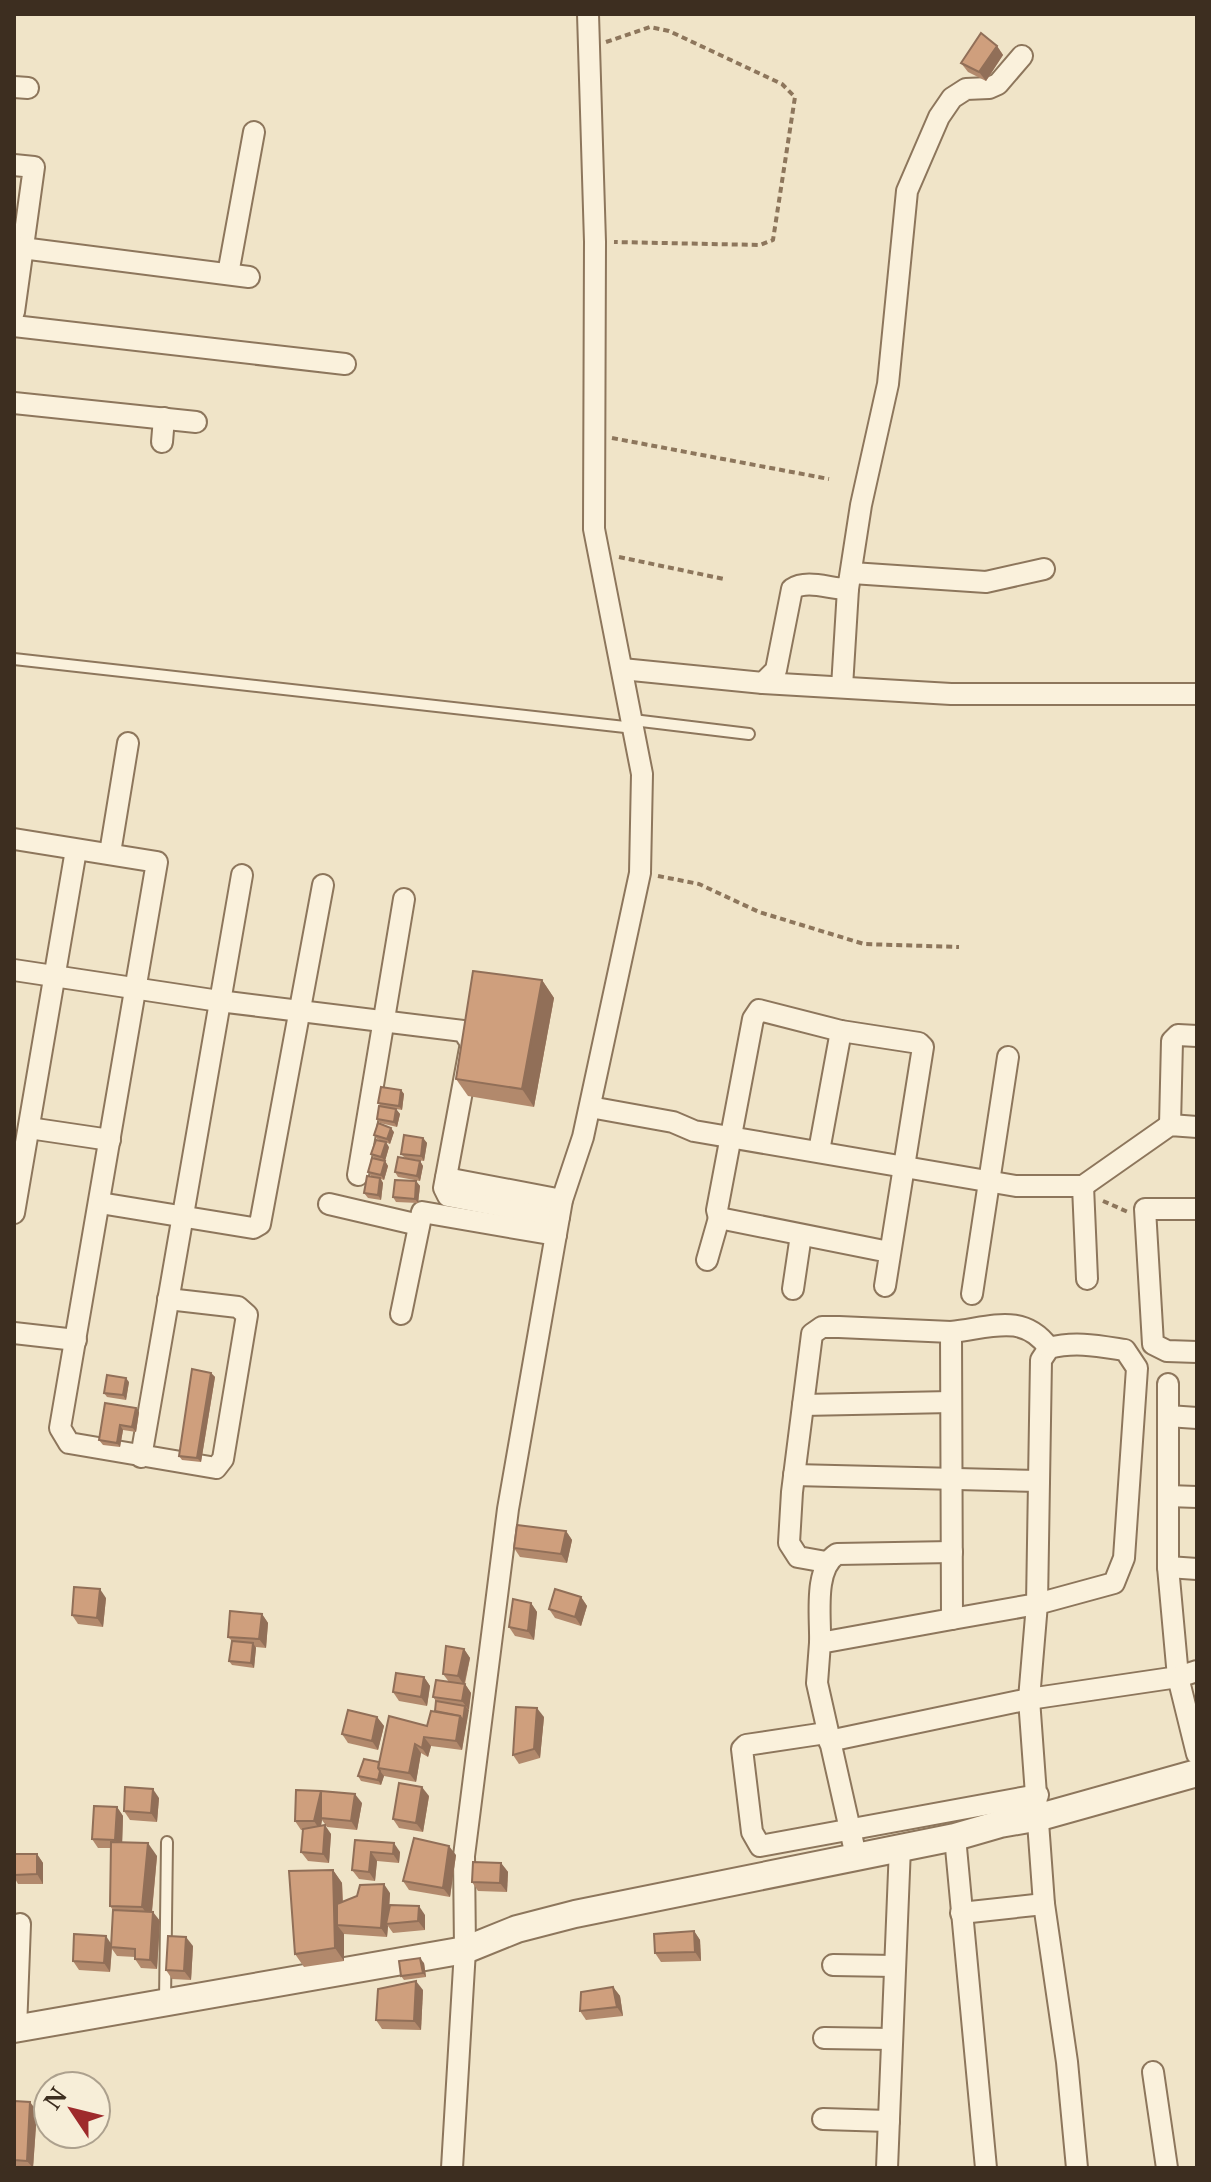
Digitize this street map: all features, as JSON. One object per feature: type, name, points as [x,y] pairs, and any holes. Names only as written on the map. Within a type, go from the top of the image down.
[{"type":"street","points":[[452,2168],[465,1950],[464,1856],[508,1509],[559,1217],[590,1107],[640,873],[642,774],[597,553],[595,242],[588,14]]},
{"type":"street","points":[[842,687],[850,581],[861,505],[888,384],[907,191],[939,117],[952,98],[966,89],[998,84],[1022,56]]},
{"type":"street","points":[[228,274],[254,132]]},
{"type":"street","points":[[14,165],[34,167],[18,248],[14,312]]},
{"type":"street","points":[[18,248],[249,277]]},
{"type":"street","points":[[14,326],[345,364]]},
{"type":"street","points":[[14,403],[196,422]]},
{"type":"street","points":[[162,442],[164,418]]},
{"type":"street","points":[[763,683],[776,670],[792,589],[799,584],[850,581],[986,582],[1044,569]]},
{"type":"street","points":[[622,669],[763,683],[966,694],[1197,694]]},
{"type":"street","points":[[110,853],[128,743]]},
{"type":"street","points":[[14,839],[157,862],[60,1428],[62,1436],[69,1443],[216,1468],[223,1459],[247,1315],[238,1307],[168,1299]]},
{"type":"street","points":[[14,1213],[76,850]]},
{"type":"street","points":[[141,1457],[242,875]]},
{"type":"street","points":[[100,1203],[253,1228],[260,1224],[323,885]]},
{"type":"street","points":[[358,1175],[404,899]]},
{"type":"street","points":[[14,970],[137,986],[219,1001],[455,1028],[471,1040],[446,1178],[559,1217]]},
{"type":"street","points":[[707,1260],[719,1218],[717,1210],[755,1014],[767,1011],[841,1031],[922,1045],[885,1286]]},
{"type":"street","points":[[820,1145],[841,1031]]},
{"type":"street","points":[[1170,1125],[1172,1041],[1178,1035],[1197,1036]]},
{"type":"street","points":[[972,1294],[1008,1057]]},
{"type":"street","points":[[590,1107],[673,1122],[683,1118],[734,1132],[988,1177],[1082,1188],[1170,1125],[1197,1127]]},
{"type":"street","points":[[29,1128],[110,1140]]},
{"type":"street","points":[[1082,1188],[1087,1279]]},
{"type":"street","points":[[329,1204],[419,1225]]},
{"type":"street","points":[[1197,1209],[1145,1209],[1153,1344],[1167,1351],[1197,1352]]},
{"type":"street","points":[[401,1314],[422,1212],[559,1217]]},
{"type":"street","points":[[719,1218],[889,1252]]},
{"type":"street","points":[[793,1289],[801,1235]]},
{"type":"street","points":[[952,1552],[837,1554],[826,1562],[798,1557],[789,1543],[811,1337],[818,1329],[951,1332],[1020,1324],[1033,1329],[1049,1348]]},
{"type":"street","points":[[951,1332],[952,1619]]},
{"type":"street","points":[[14,1333],[76,1340]]},
{"type":"street","points":[[820,1643],[1037,1604],[1114,1583],[1124,1558],[1137,1368],[1125,1350],[1086,1343],[1049,1348],[1041,1360],[1037,1604],[1029,1699],[1044,1904],[1067,2062],[1077,2168]]},
{"type":"street","points":[[1168,1384],[1168,1567],[1188,1674],[1197,1754]]},
{"type":"street","points":[[803,1405],[951,1402]]},
{"type":"street","points":[[1168,1416],[1197,1418]]},
{"type":"street","points":[[794,1475],[1039,1481]]},
{"type":"street","points":[[1168,1496],[1197,1497]]},
{"type":"street","points":[[826,1562],[817,1683],[853,1843]]},
{"type":"street","points":[[1168,1567],[1197,1569]]},
{"type":"street","points":[[1039,1806],[1000,1824],[955,1837],[900,1847],[853,1843],[764,1846],[757,1843],[752,1832],[742,1749],[746,1745],[828,1737],[1029,1699],[1188,1674]]},
{"type":"street","points":[[20,1924],[15,2029],[465,1950],[517,1929],[853,1843],[1197,1773]]},
{"type":"street","points":[[955,1837],[986,2168]]},
{"type":"street","points":[[887,2168],[900,1847]]},
{"type":"street","points":[[961,1913],[1044,1904]]},
{"type":"street","points":[[833,1965],[895,1966]]},
{"type":"street","points":[[824,2038],[892,2039]]},
{"type":"street","points":[[1153,2072],[1167,2168]]},
{"type":"street","points":[[823,2119],[889,2121]]},
{"type":"lane","points":[[14,659],[749,734]]},
{"type":"lane","points":[[165,2003],[167,1842]]},
{"type":"path","points":[[588,48],[650,27],[669,31],[782,84],[795,97],[773,240],[760,245],[595,242]]},
{"type":"path","points":[[594,435],[829,479]]},
{"type":"path","points":[[597,553],[724,579]]},
{"type":"path","points":[[640,873],[699,884],[759,912],[864,944],[959,947]]},
{"type":"path","points":[[1082,1188],[1124,1210],[1145,1209]]},
{"type":"building","points":[[981,33],[997,46],[979,72],[961,63]]},
{"type":"building","points":[[473,971],[542,980],[522,1089],[456,1079]]},
{"type":"building","points":[[381,1087],[401,1090],[399,1106],[378,1103]]},
{"type":"building","points":[[379,1106],[396,1109],[394,1122],[377,1119]]},
{"type":"building","points":[[378,1123],[391,1128],[387,1139],[374,1135]]},
{"type":"building","points":[[404,1135],[423,1138],[421,1156],[401,1154]]},
{"type":"building","points":[[376,1140],[386,1142],[381,1157],[371,1154]]},
{"type":"building","points":[[398,1157],[420,1161],[417,1176],[395,1172]]},
{"type":"building","points":[[372,1158],[385,1161],[381,1175],[368,1172]]},
{"type":"building","points":[[367,1176],[380,1178],[378,1195],[364,1193]]},
{"type":"building","points":[[395,1180],[416,1181],[415,1199],[393,1197]]},
{"type":"building","points":[[192,1369],[211,1373],[197,1458],[179,1456]]},
{"type":"building","points":[[107,1375],[126,1378],[123,1395],[104,1393]]},
{"type":"building","points":[[105,1403],[136,1408],[132,1427],[120,1425],[117,1443],[99,1440]]},
{"type":"building","points":[[517,1525],[566,1531],[561,1554],[514,1548]]},
{"type":"building","points":[[74,1587],[100,1589],[97,1618],[72,1615]]},
{"type":"building","points":[[555,1589],[581,1597],[575,1617],[549,1609]]},
{"type":"building","points":[[513,1599],[531,1603],[528,1631],[509,1627]]},
{"type":"building","points":[[230,1611],[262,1614],[259,1639],[228,1637]]},
{"type":"building","points":[[232,1641],[253,1643],[251,1663],[229,1661]]},
{"type":"building","points":[[446,1646],[464,1649],[458,1676],[443,1674]]},
{"type":"building","points":[[396,1673],[424,1677],[421,1697],[393,1692]]},
{"type":"building","points":[[436,1680],[465,1684],[462,1701],[433,1697]]},
{"type":"building","points":[[436,1701],[465,1706],[463,1721],[460,1716],[435,1711]]},
{"type":"building","points":[[516,1707],[537,1708],[534,1749],[513,1755]]},
{"type":"building","points":[[348,1710],[377,1717],[372,1741],[342,1734]]},
{"type":"building","points":[[431,1711],[460,1716],[456,1741],[424,1737],[422,1748],[415,1744],[409,1773],[378,1768],[389,1716],[427,1726]]},
{"type":"building","points":[[364,1759],[379,1762],[378,1780],[358,1776]]},
{"type":"building","points":[[399,1783],[422,1787],[416,1823],[393,1819]]},
{"type":"building","points":[[125,1787],[153,1789],[151,1813],[124,1811]]},
{"type":"building","points":[[296,1790],[321,1791],[314,1821],[295,1821]]},
{"type":"building","points":[[321,1791],[355,1794],[351,1821],[321,1818]]},
{"type":"building","points":[[94,1806],[117,1807],[115,1840],[92,1839]]},
{"type":"building","points":[[325,1825],[323,1854],[301,1852],[303,1829]]},
{"type":"building","points":[[414,1838],[449,1846],[443,1888],[403,1881]]},
{"type":"building","points":[[355,1840],[394,1843],[393,1854],[371,1852],[369,1872],[352,1870]]},
{"type":"building","points":[[111,1842],[148,1843],[142,1907],[110,1906]]},
{"type":"building","points":[[14,1854],[37,1854],[37,1874],[14,1875]]},
{"type":"building","points":[[473,1862],[501,1863],[500,1883],[472,1882]]},
{"type":"building","points":[[333,1870],[335,1948],[295,1954],[289,1871]]},
{"type":"building","points":[[384,1884],[381,1928],[337,1925],[337,1904],[357,1896],[360,1885]]},
{"type":"building","points":[[390,1905],[419,1906],[418,1921],[386,1924]]},
{"type":"building","points":[[113,1910],[153,1912],[150,1960],[135,1959],[135,1949],[111,1947]]},
{"type":"building","points":[[694,1931],[695,1952],[655,1953],[654,1934]]},
{"type":"building","points":[[74,1934],[106,1936],[104,1963],[73,1961]]},
{"type":"building","points":[[168,1936],[186,1937],[184,1971],[166,1970]]},
{"type":"building","points":[[420,1958],[423,1973],[401,1976],[399,1961]]},
{"type":"building","points":[[416,1981],[414,2021],[376,2020],[378,1989]]},
{"type":"building","points":[[613,1987],[617,2007],[580,2011],[581,1992]]},
{"type":"building","points":[[14,2101],[30,2102],[27,2161],[14,2160]]}]
